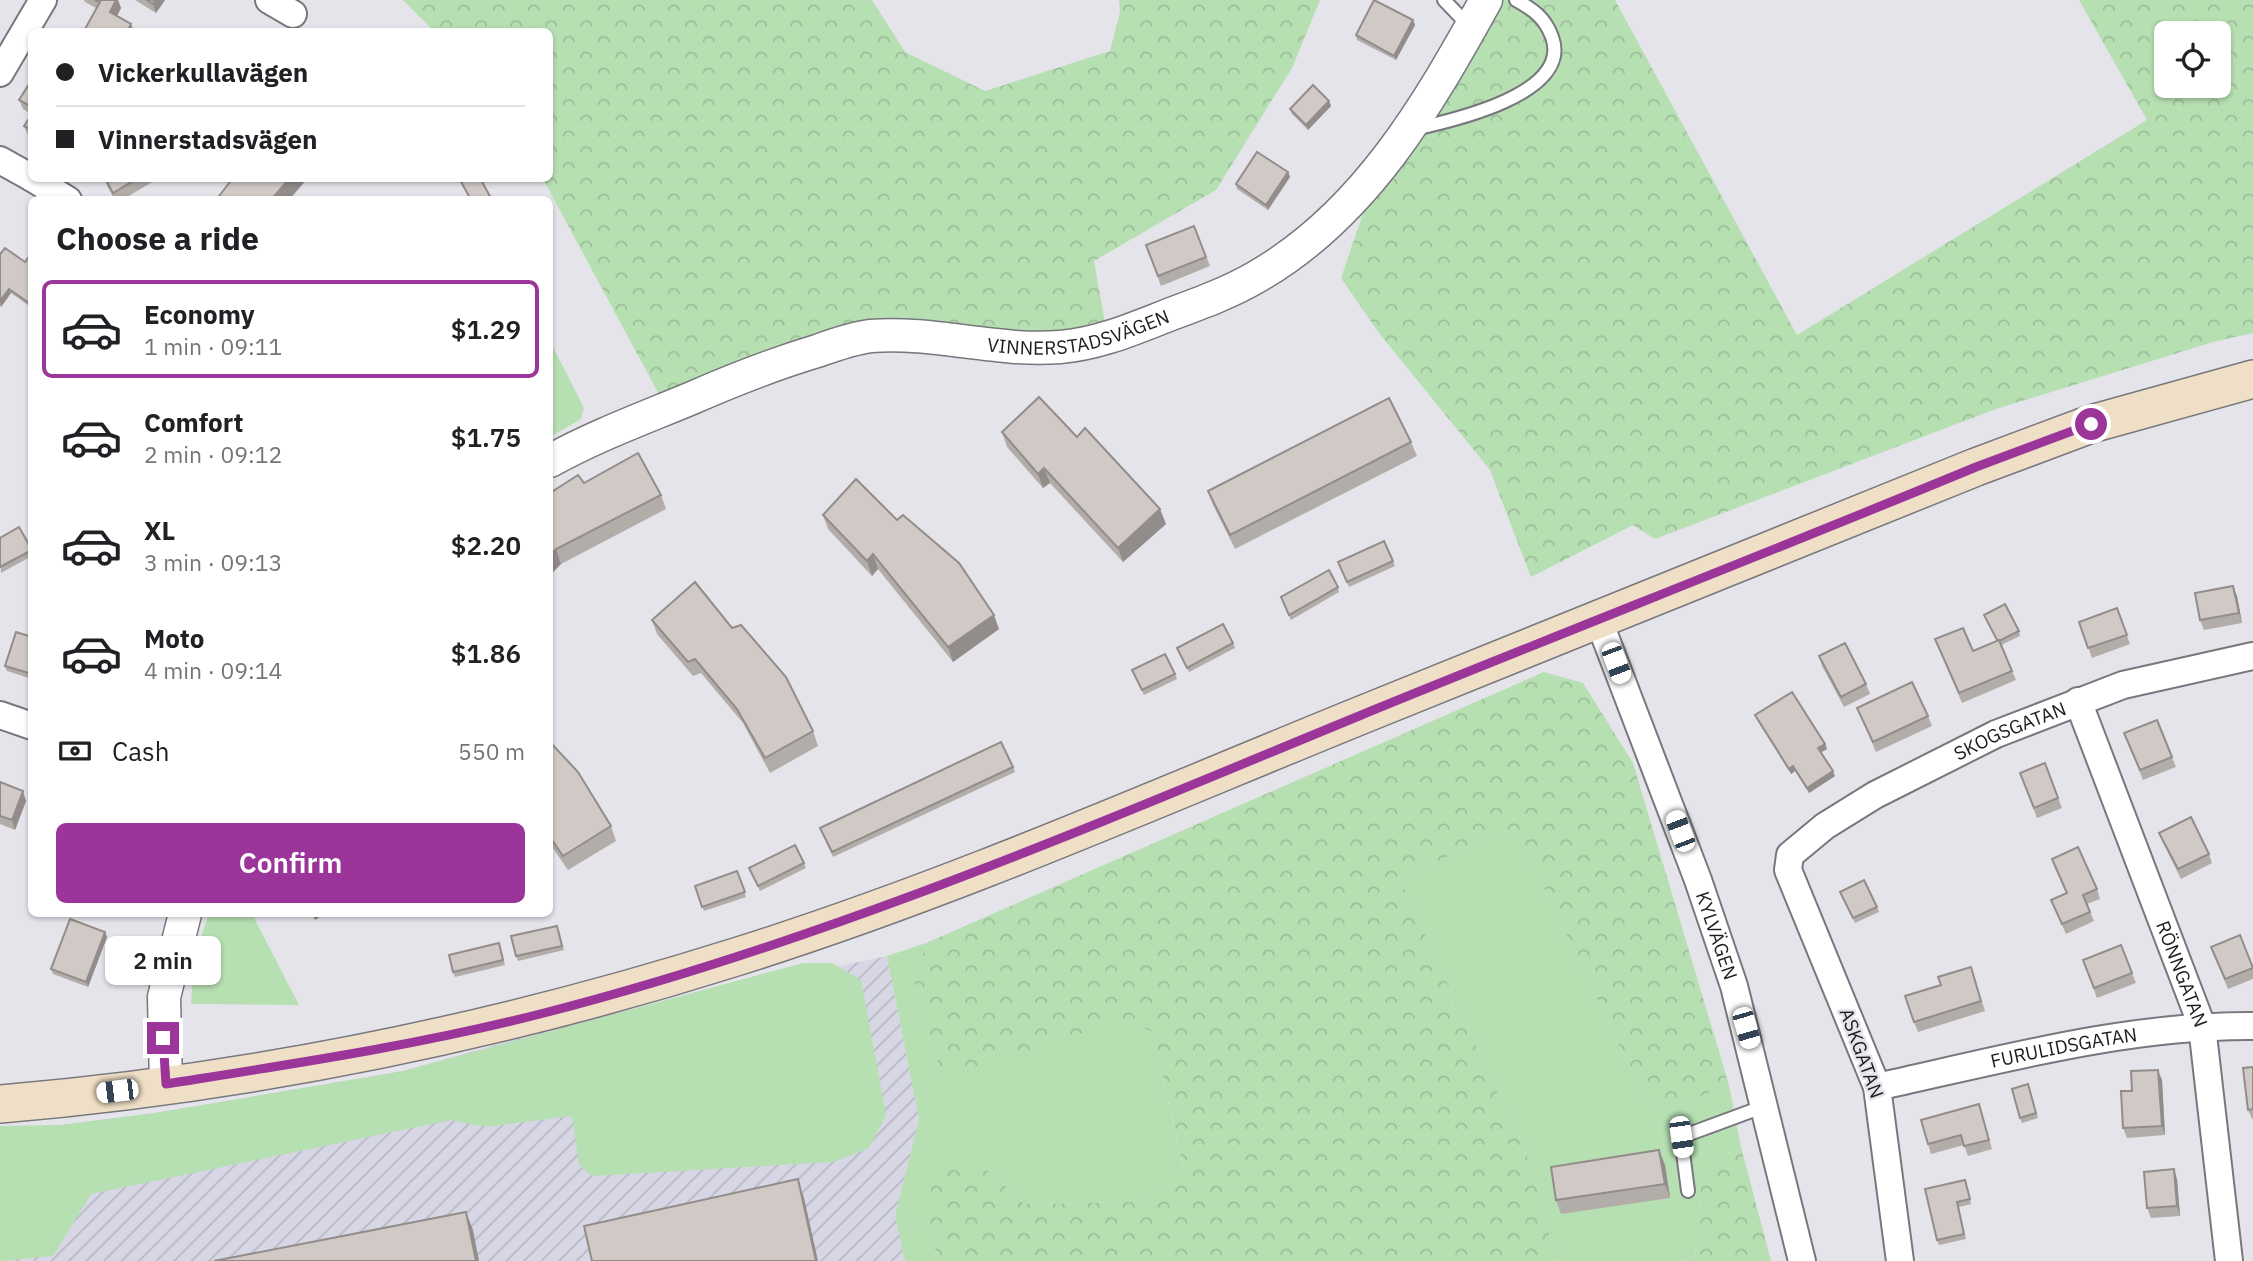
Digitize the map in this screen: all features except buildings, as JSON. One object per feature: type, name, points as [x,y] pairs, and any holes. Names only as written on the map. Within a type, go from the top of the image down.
[{"type":"main road","points":[[0,1104],[166,1084],[426,1040],[544,1013],[738,957],[942,886],[1976,467],[2091,424],[2253,379]]},
{"type":"street","points":[[0,73],[43,0]]},
{"type":"street","points":[[269,0],[293,14]]},
{"type":"street","name":"VINNERSTADSVÄGEN","points":[[553,459],[580,444],[766,366],[840,343],[870,337],[921,335],[1016,347],[1060,347],[1098,340],[1214,298],[1257,277],[1322,229],[1357,196],[1408,130],[1478,13]]},
{"type":"street","points":[[0,160],[28,176]]},
{"type":"street","points":[[39,182],[61,196]]},
{"type":"street","name":"KYLVÄGEN","points":[[1599,621],[1698,880],[1734,986],[1802,1261]]},
{"type":"street","name":"SKOGSGATAN","points":[[1790,855],[1825,826],[1920,771],[1996,734],[2078,701],[2176,671],[2253,656]]},
{"type":"street","name":"RÖNNGATAN","points":[[2078,701],[2202,1026],[2229,1261]]},
{"type":"street","points":[[0,715],[28,725]]},
{"type":"street","name":"ASKGATAN","points":[[1790,855],[1788,870],[1877,1087],[1900,1261]]},
{"type":"street","points":[[166,1084],[164,997],[184,917]]},
{"type":"street","name":"FURULIDSGATAN","points":[[1877,1087],[2044,1051],[2202,1026],[2253,1026]]},
{"type":"lane","points":[[1444,0],[1478,13]]},
{"type":"lane","points":[[1408,130],[1446,122],[1489,107],[1527,89],[1543,77],[1554,60],[1554,43],[1539,13],[1516,0]]},
{"type":"lane","points":[[1688,1191],[1681,1137],[1765,1106]]},
{"type":"shaded area","points":[[887,956],[919,1119],[895,1216],[905,1261],[0,1261],[0,1127],[60,1125],[155,1113],[403,1071],[584,1020]]},
{"type":"green space","points":[[403,0],[872,0],[905,52],[985,91],[1110,51],[1120,12],[1119,0],[1320,0],[1292,68],[1216,190],[1094,261],[1108,340],[1017,358],[877,352],[759,377],[669,413],[545,182],[553,182],[553,28],[431,28]]},
{"type":"green space","points":[[1486,0],[1615,0],[1797,335],[2147,120],[2079,0],[2253,0],[2253,333],[2213,342],[1996,409],[1655,539],[1633,525],[1531,577],[1490,470],[1379,333],[1341,278],[1378,169]]},
{"type":"green space","points":[[553,347],[584,408],[581,419],[553,435]]},
{"type":"green space","points":[[1544,672],[1583,683],[1633,763],[1729,1085],[1665,1110],[1645,1100],[1515,827],[1399,878],[1527,1156],[1557,1261],[939,1261],[925,1219],[937,1161],[989,1171],[1024,1204],[1139,1202],[1184,1173],[1153,1032],[1122,1020],[943,1079],[914,984],[926,943]]},
{"type":"green space","points":[[1515,827],[1645,1100],[1665,1110],[1729,1085],[1741,1147],[1717,1159],[1701,1187],[1695,1257],[1682,1261],[1557,1261],[1527,1156],[1399,878]]},
{"type":"green space","points":[[208,917],[254,917],[299,1005],[191,1004],[194,956]]},
{"type":"green space","points":[[926,943],[914,984],[943,1078],[1122,1019],[1153,1032],[1184,1174],[1139,1202],[1024,1204],[989,1171],[925,1219],[939,1261],[905,1261],[895,1216],[919,1119],[887,956]]},
{"type":"green space","points":[[803,963],[832,963],[861,980],[886,1115],[869,1148],[833,1162],[592,1176],[579,1165],[572,1116],[485,1127],[451,1120],[91,1194],[53,1256],[0,1261],[0,1126],[60,1125],[155,1113],[403,1071]]},
{"type":"green space","points":[[1741,1147],[1771,1261],[1682,1261],[1695,1257],[1701,1187],[1717,1159]]},
{"type":"route","points":[[163,1038],[166,1084],[426,1040],[544,1013],[738,957],[942,886],[1976,467],[2091,424]]}]
